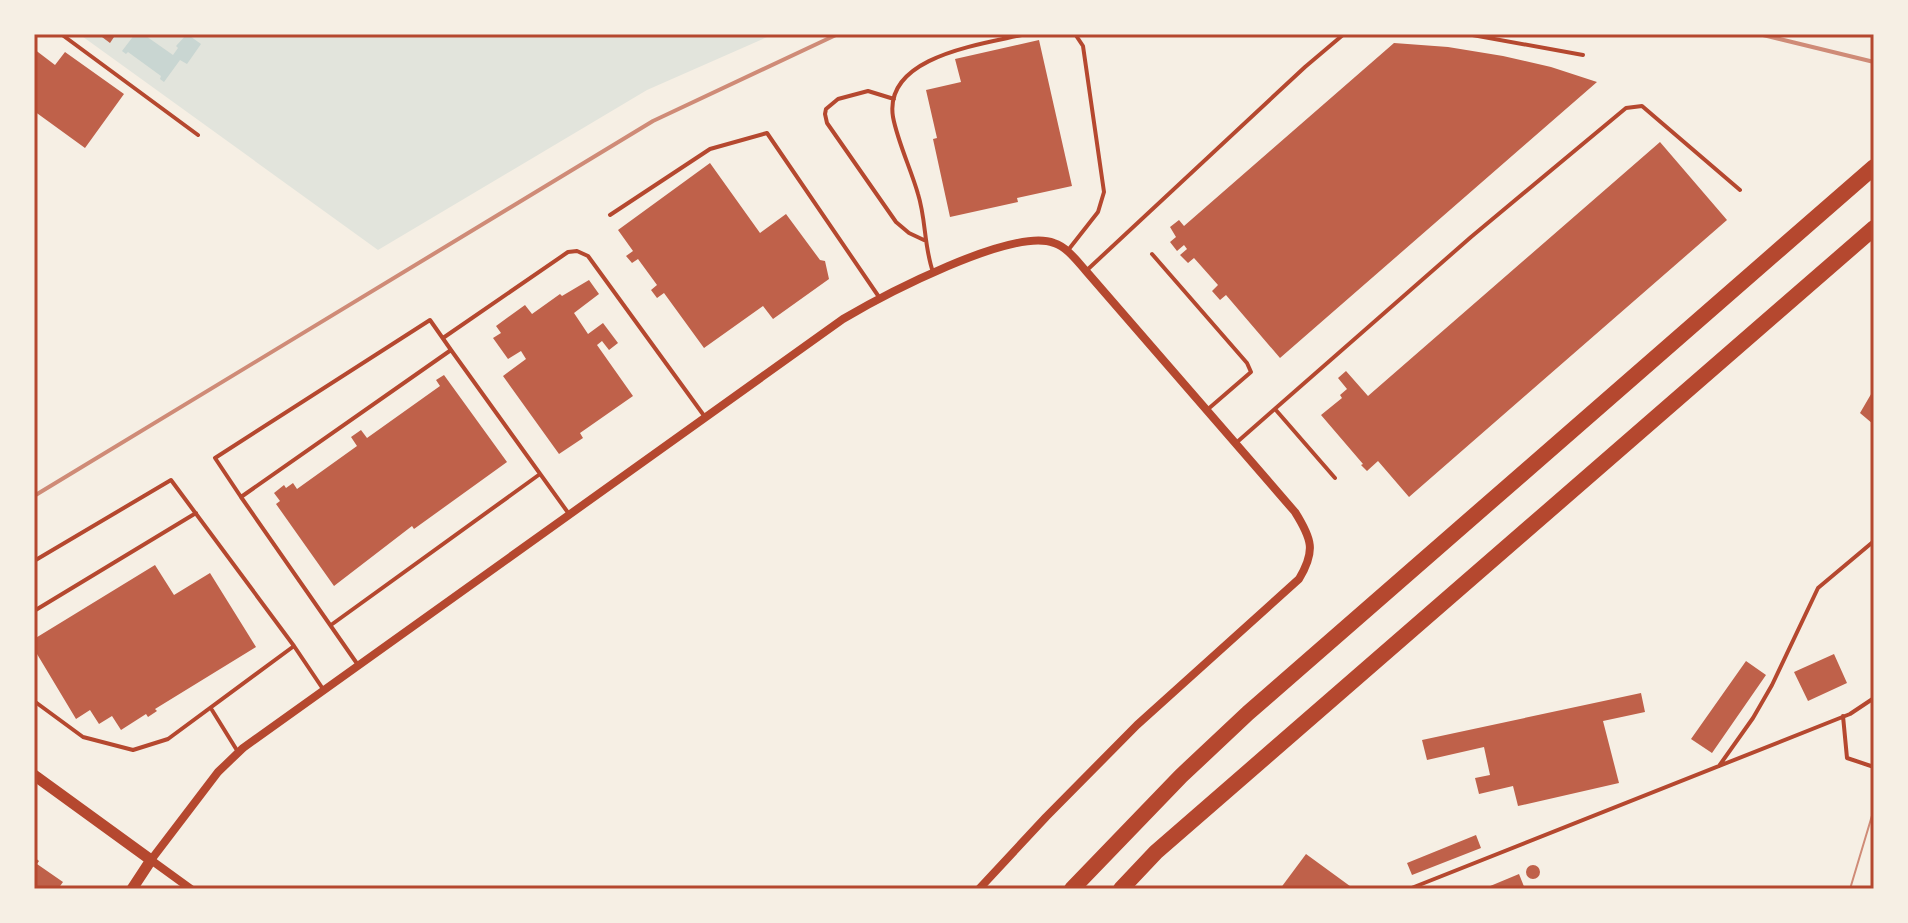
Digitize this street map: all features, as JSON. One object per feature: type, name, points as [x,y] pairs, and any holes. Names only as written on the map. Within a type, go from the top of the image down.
[{"type":"highway","points":[[1072,889],[1181,776],[1248,713],[1874,167]]},
{"type":"highway","points":[[1121,889],[1156,852],[1874,228]]},
{"type":"street","points":[[132,889],[218,772],[238,752],[323,689],[843,319],[879,297],[933,272],[1017,242],[1040,240],[1056,243],[1068,251],[1295,512],[1307,532],[1310,562],[1299,579],[1265,612],[1137,725],[979,889]]},
{"type":"street","points":[[34,775],[191,889]]},
{"type":"lane","points":[[61,34],[198,135]]},
{"type":"lane","points":[[933,272],[919,198],[893,116],[894,99],[914,70],[940,54],[1026,34]]},
{"type":"lane","points":[[1068,251],[1098,212],[1104,192],[1083,46],[1075,34]]},
{"type":"lane","points":[[1086,271],[1344,34]]},
{"type":"lane","points":[[1467,34],[1583,55]]},
{"type":"lane","points":[[894,99],[868,91],[838,99],[826,109],[827,123],[896,222],[926,241]]},
{"type":"lane","points":[[1236,443],[1471,237],[1626,108],[1642,106],[1740,190]]},
{"type":"lane","points":[[610,215],[710,149],[767,133],[879,297]]},
{"type":"lane","points":[[443,338],[568,252],[577,251],[588,256],[705,417]]},
{"type":"lane","points":[[1152,254],[1247,363],[1251,372],[1207,410]]},
{"type":"lane","points":[[358,665],[215,458],[430,320],[570,516]]},
{"type":"lane","points":[[241,497],[451,350]]},
{"type":"lane","points":[[1275,409],[1335,478]]},
{"type":"lane","points":[[331,625],[540,474]]},
{"type":"lane","points":[[34,561],[171,480],[323,689]]},
{"type":"lane","points":[[34,611],[196,513]]},
{"type":"lane","points":[[1719,766],[1772,685],[1818,588],[1874,541]]},
{"type":"lane","points":[[34,701],[83,737],[133,750],[168,739],[294,646]]},
{"type":"lane","points":[[1409,889],[1843,716],[1874,698]]},
{"type":"lane","points":[[212,709],[238,752]]},
{"type":"lane","points":[[1843,716],[1847,758],[1874,767]]},
{"type":"shaded area","points":[[79,34],[774,34],[647,90],[378,250]]},
{"type":"shaded area","points":[[135,34],[143,34],[173,55],[178,48],[176,46],[187,34],[201,44],[187,64],[180,60],[164,82],[161,76],[122,51]]},
{"type":"building","points":[[98,34],[116,34],[110,43]]},
{"type":"building","points":[[1039,40],[1072,186],[950,217],[926,90],[961,82],[955,59]]},
{"type":"building","points":[[1394,43],[1448,47],[1503,56],[1597,82],[1280,358],[1226,295],[1220,300],[1212,291],[1218,285],[1194,258],[1188,263],[1180,255],[1187,249],[1184,245],[1177,251],[1170,242],[1176,237],[1170,227],[1179,220],[1184,226]]},
{"type":"building","points":[[34,49],[55,65],[65,52],[124,94],[85,148],[34,111]]},
{"type":"building","points":[[1660,142],[1727,220],[1409,497],[1378,461],[1367,471],[1321,415],[1342,398],[1340,395],[1347,389],[1338,378],[1346,371],[1368,396]]},
{"type":"building","points":[[710,163],[760,233],[786,214],[820,260],[825,261],[829,279],[773,319],[763,306],[704,348],[664,293],[657,298],[651,290],[657,285],[638,259],[632,263],[626,256],[633,251],[618,230]]},
{"type":"building","points":[[589,280],[599,294],[574,313],[588,334],[603,323],[618,343],[609,350],[602,341],[597,345],[633,396],[580,433],[583,438],[559,454],[503,376],[526,359],[521,351],[508,359],[493,338],[501,333],[496,326],[525,305],[532,314],[560,294],[562,296]]},
{"type":"building","points":[[444,375],[507,462],[414,529],[412,526],[334,586],[276,504],[280,501],[274,493],[284,485],[286,488],[293,483],[297,489],[357,446],[351,437],[361,430],[367,438],[440,386],[436,380]]},
{"type":"building","points":[[1874,389],[1874,421],[1873,424],[1860,413]]},
{"type":"building","points":[[155,565],[174,595],[210,573],[256,647],[155,709],[157,711],[148,717],[146,714],[121,730],[112,716],[99,724],[90,710],[76,719],[34,649],[34,639]]},
{"type":"building","points":[[1834,654],[1847,683],[1808,701],[1794,672]]},
{"type":"building","points":[[1746,661],[1766,675],[1712,753],[1691,739]]},
{"type":"building","points":[[1641,693],[1645,712],[1603,721],[1619,783],[1518,806],[1513,786],[1479,794],[1475,778],[1490,775],[1484,747],[1427,760],[1422,740]]},
{"type":"building","points":[[1476,835],[1481,848],[1412,875],[1407,863]]},
{"type":"building","points":[[1306,854],[1354,889],[1280,889]]},
{"type":"building","points":[[34,857],[39,861],[37,864],[63,882],[58,889],[34,889]]},
{"type":"building","points":[[1533,865],[1540,872],[1533,879],[1526,872]]},
{"type":"building","points":[[1519,874],[1525,889],[1483,889]]},
{"type":"tram line","points":[[1850,889],[1874,809]]},
{"type":"railway","points":[[34,496],[653,121],[838,34]]},
{"type":"railway","points":[[1759,34],[1874,62]]}]
